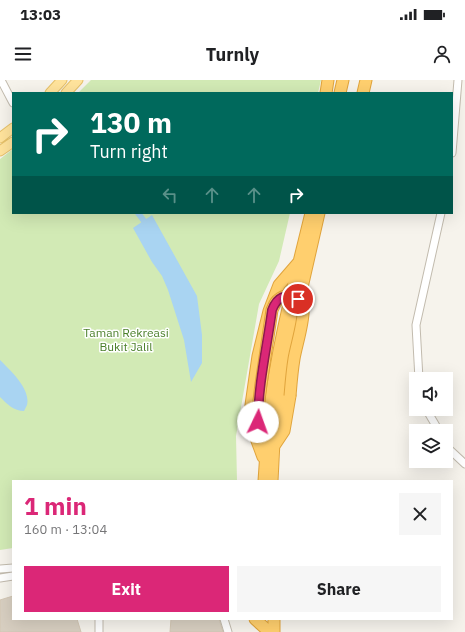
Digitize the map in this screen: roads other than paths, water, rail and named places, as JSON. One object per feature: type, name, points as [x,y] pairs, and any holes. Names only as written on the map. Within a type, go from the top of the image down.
[{"type":"highway","points":[[326,92],[328,80]]},
{"type":"highway","points":[[340,92],[343,80]]},
{"type":"highway","points":[[348,92],[351,80]]},
{"type":"highway","points":[[363,92],[366,80]]},
{"type":"highway","points":[[264,480],[267,430],[277,359],[299,261],[317,214]]},
{"type":"highway","points":[[272,480],[275,422],[285,362],[317,214]]},
{"type":"highway","points":[[264,462],[250,422],[258,356],[265,324],[279,286],[299,261]]},
{"type":"highway","points":[[254,432],[258,422],[261,384],[272,310],[278,300],[282,297],[288,296],[298,299],[301,302],[303,308],[302,321],[294,359],[284,431],[273,448]]},
{"type":"highway","points":[[257,620],[271,628]]},
{"type":"main road","points":[[51,92],[62,80]]},
{"type":"main road","points":[[67,92],[78,80]]},
{"type":"main road","points":[[0,138],[12,129]]},
{"type":"main road","points":[[0,151],[12,143]]},
{"type":"street","points":[[1,80],[11,96]]},
{"type":"street","points":[[453,141],[458,80]]},
{"type":"street","points":[[418,372],[416,325],[440,214]]},
{"type":"street","points":[[453,452],[465,464]]},
{"type":"street","points":[[0,569],[12,568]]},
{"type":"street","points":[[0,578],[12,576]]},
{"type":"street","points":[[99,620],[99,632]]},
{"type":"street","points":[[224,620],[228,632]]},
{"type":"water","points":[[152,215],[197,296],[202,335],[202,363],[191,382],[184,340],[168,290],[162,276],[152,262],[133,228]]},
{"type":"water","points":[[0,360],[23,386],[27,399],[27,405],[24,411],[20,411],[8,405],[0,397]]},
{"type":"waterway","points":[[139,214],[144,221]]},
{"type":"park label","name":"Taman Rekreasi Bukit Jalil","points":[[126,339]]}]
